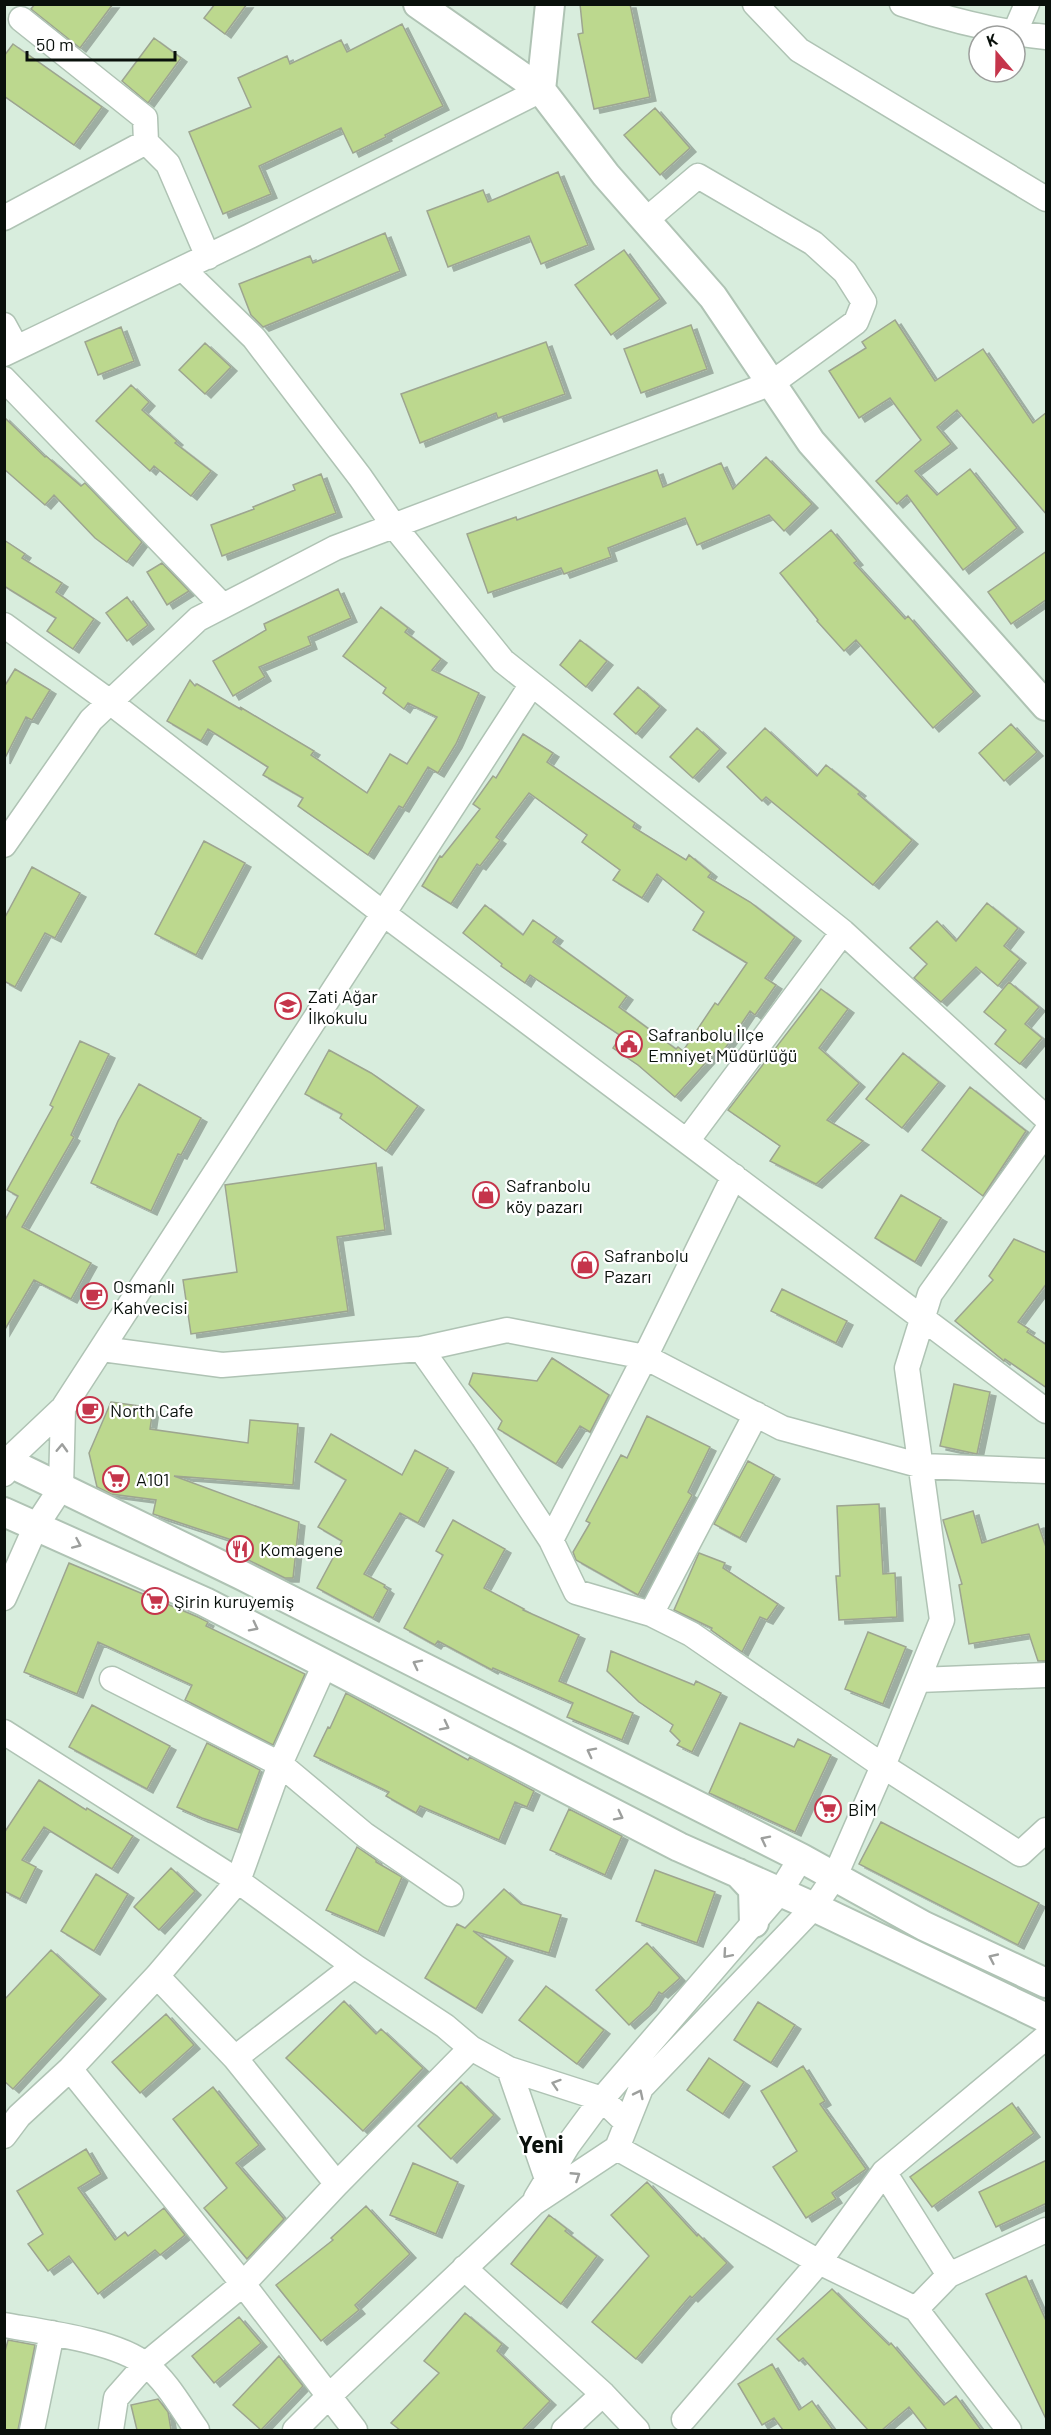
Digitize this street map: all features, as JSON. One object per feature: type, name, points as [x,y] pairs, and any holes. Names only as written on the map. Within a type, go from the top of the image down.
[{"type":"street","points":[[418,4],[541,90],[606,175],[713,297],[811,442],[1047,705]]},
{"type":"street","points":[[541,90],[550,4]]},
{"type":"street","points":[[755,4],[799,50],[1047,199]]},
{"type":"street","points":[[902,4],[973,24]]},
{"type":"street","points":[[1018,24],[1027,4]]},
{"type":"street","points":[[21,19],[145,118],[146,142],[168,164],[208,256]]},
{"type":"street","points":[[1027,35],[1047,37]]},
{"type":"street","points":[[4,325],[10,350],[183,269],[541,90]]},
{"type":"street","points":[[4,218],[146,142]]},
{"type":"street","points":[[4,846],[91,720],[198,619],[335,548],[772,383],[855,322],[864,302],[845,272],[813,243],[698,176],[646,220]]},
{"type":"street","points":[[183,269],[254,338],[360,477],[394,526],[503,661],[843,932],[1047,1118]]},
{"type":"street","points":[[4,379],[223,606]]},
{"type":"street","points":[[4,625],[110,702],[384,914],[1047,1411]]},
{"type":"street","points":[[532,684],[63,1408],[5,1465],[61,1488],[241,1575],[801,1858],[875,1901],[924,1926],[1047,1983]]},
{"type":"street","points":[[687,1141],[843,932]]},
{"type":"street","points":[[295,2430],[533,2204],[617,2148],[641,2088],[814,1907],[835,1876],[919,1680],[942,1620],[908,1368],[930,1294],[1047,1132]]},
{"type":"street","points":[[550,1540],[645,1357],[734,1176]]},
{"type":"street","points":[[102,1349],[222,1365],[421,1349],[507,1330],[645,1357],[782,1428],[922,1466],[1047,1471]]},
{"type":"street","points":[[421,1349],[483,1437],[550,1540],[576,1592],[651,1614],[691,1634],[883,1766],[1020,1854],[1047,1830]]},
{"type":"street","points":[[4,1598],[36,1526],[61,1488],[63,1408]]},
{"type":"street","points":[[651,1614],[756,1414]]},
{"type":"street","points":[[4,1512],[205,1602],[679,1847],[814,1907],[1047,2018]]},
{"type":"street","points":[[4,2136],[19,2116],[69,2069],[158,1976],[238,1881],[280,1764],[325,1664]]},
{"type":"street","points":[[919,1680],[1047,1675]]},
{"type":"street","points":[[112,1679],[280,1764],[365,1835],[451,1894]]},
{"type":"street","points":[[4,1732],[238,1881],[354,1966],[445,2026],[471,2048],[509,2069],[602,2098],[627,2123]]},
{"type":"street","points":[[533,2204],[568,2145],[602,2098],[780,1892],[801,1858]]},
{"type":"street","points":[[738,1873],[753,1889],[754,1923]]},
{"type":"street","points":[[235,2058],[354,1966]]},
{"type":"street","points":[[158,1976],[235,2058],[337,2184]]},
{"type":"street","points":[[684,2427],[819,2262],[884,2172],[1047,2037]]},
{"type":"street","points":[[111,2430],[116,2398],[146,2364],[243,2284],[337,2184],[471,2048]]},
{"type":"street","points":[[69,2069],[243,2284],[355,2430]]},
{"type":"street","points":[[509,2069],[547,2179]]},
{"type":"street","points":[[617,2148],[819,2262],[916,2309],[1009,2430]]},
{"type":"street","points":[[884,2172],[949,2276]]},
{"type":"street","points":[[916,2309],[949,2276],[1047,2230]]},
{"type":"street","points":[[464,2268],[603,2394],[637,2430]]},
{"type":"street","points":[[4,2325],[52,2333],[115,2349],[146,2364],[168,2388],[197,2430]]},
{"type":"street","points":[[33,2430],[52,2333]]},
{"type":"street","points":[[564,2430],[603,2394]]},
{"type":"building","points":[[35,4],[113,4],[80,48],[31,9]]},
{"type":"building","points":[[215,4],[247,4],[225,34],[204,18]]},
{"type":"building","points":[[580,4],[630,4],[650,97],[594,109],[578,34],[583,33]]},
{"type":"building","points":[[402,24],[443,106],[353,153],[341,128],[259,166],[271,194],[223,214],[189,132],[251,107],[238,78],[287,56],[290,64],[341,40],[347,52]]},
{"type":"building","points":[[154,38],[181,58],[148,103],[122,81]]},
{"type":"building","points":[[13,44],[102,107],[74,145],[4,96],[4,56]]},
{"type":"building","points":[[655,108],[690,148],[660,175],[624,135]]},
{"type":"building","points":[[558,172],[588,245],[541,264],[529,236],[448,267],[427,211],[483,190],[488,202]]},
{"type":"building","points":[[385,233],[400,271],[263,327],[251,315],[239,284],[310,256],[313,263]]},
{"type":"building","points":[[624,250],[660,299],[611,335],[575,285]]},
{"type":"building","points":[[895,320],[935,381],[983,349],[1033,423],[1047,412],[1047,515],[957,410],[937,427],[951,444],[915,471],[937,495],[970,469],[1017,528],[963,570],[907,495],[897,504],[876,481],[921,440],[890,398],[859,418],[829,371],[866,348],[862,342]]},
{"type":"building","points":[[691,325],[707,369],[641,393],[624,349]]},
{"type":"building","points":[[121,327],[134,361],[98,375],[85,342]]},
{"type":"building","points":[[546,342],[565,394],[498,418],[496,413],[420,443],[401,394]]},
{"type":"building","points":[[205,343],[231,367],[205,394],[179,370]]},
{"type":"building","points":[[131,385],[149,402],[142,410],[177,441],[175,443],[211,471],[191,496],[154,466],[150,471],[96,421]]},
{"type":"building","points":[[4,417],[45,457],[81,486],[85,483],[142,542],[127,562],[95,538],[54,495],[45,505],[4,469]]},
{"type":"building","points":[[766,457],[812,504],[784,531],[769,515],[697,545],[685,518],[608,548],[611,557],[564,574],[561,568],[488,593],[467,534],[516,517],[517,520],[657,470],[663,487],[721,463],[733,489]]},
{"type":"building","points":[[321,474],[336,513],[222,556],[211,525],[295,490],[293,485]]},
{"type":"building","points":[[831,530],[857,561],[854,563],[905,619],[908,616],[974,692],[933,728],[856,640],[844,651],[817,621],[780,573]]},
{"type":"building","points":[[4,540],[25,554],[22,558],[62,583],[56,592],[94,619],[73,649],[47,631],[56,618],[4,586]]},
{"type":"building","points":[[1047,551],[1047,599],[1011,624],[988,592]]},
{"type":"building","points":[[162,563],[189,591],[167,605],[147,572]]},
{"type":"building","points":[[338,589],[351,618],[308,637],[311,645],[259,667],[265,677],[233,696],[213,661],[266,630],[264,624]]},
{"type":"building","points":[[127,597],[148,625],[127,641],[106,613]]},
{"type":"building","points":[[381,607],[408,628],[405,632],[441,659],[432,670],[479,693],[456,744],[438,773],[428,767],[403,808],[399,806],[368,855],[298,806],[303,798],[263,775],[268,767],[208,729],[201,741],[167,721],[190,680],[195,686],[197,684],[242,710],[240,707],[314,751],[311,755],[367,793],[390,754],[407,764],[437,717],[408,703],[404,709],[383,693],[386,688],[343,656]]},
{"type":"building","points":[[580,640],[607,661],[586,687],[560,665]]},
{"type":"building","points":[[15,669],[50,690],[32,720],[26,717],[4,760],[4,687]]},
{"type":"building","points":[[638,687],[660,706],[636,734],[614,714]]},
{"type":"building","points":[[1011,724],[1037,752],[1004,781],[979,753]]},
{"type":"building","points":[[697,728],[720,749],[693,778],[670,757]]},
{"type":"building","points":[[765,728],[817,776],[826,765],[860,792],[858,794],[912,840],[873,885],[766,797],[762,801],[727,767]]},
{"type":"building","points":[[523,734],[553,753],[547,762],[635,823],[633,827],[686,860],[689,855],[711,873],[708,877],[750,902],[795,937],[765,978],[776,985],[755,1015],[750,1011],[722,1053],[717,1050],[675,1097],[638,1065],[613,1048],[621,1036],[530,975],[525,983],[501,966],[502,964],[463,933],[485,905],[523,935],[533,920],[557,937],[553,942],[627,996],[619,1007],[676,1049],[678,1047],[683,1051],[715,1003],[718,1005],[747,963],[693,930],[704,912],[657,874],[642,898],[613,880],[620,870],[582,842],[587,835],[529,793],[496,837],[500,840],[480,866],[477,864],[451,904],[422,886],[440,856],[442,857],[480,809],[473,804],[493,776],[496,778]]},
{"type":"building","points":[[204,841],[245,863],[196,955],[155,934]]},
{"type":"building","points":[[32,867],[80,893],[55,938],[45,933],[15,987],[4,981],[4,919]]},
{"type":"building","points":[[987,903],[1018,928],[1004,946],[1020,959],[998,986],[976,967],[941,1002],[914,978],[927,964],[910,948],[937,921],[956,941]]},
{"type":"building","points":[[1009,982],[1039,1007],[1025,1024],[1042,1038],[1020,1064],[995,1044],[1006,1030],[984,1012]]},
{"type":"building","points":[[821,989],[848,1009],[819,1048],[859,1083],[827,1120],[863,1141],[816,1184],[770,1161],[780,1146],[728,1110]]},
{"type":"building","points":[[80,1041],[109,1054],[71,1135],[74,1137],[22,1227],[91,1263],[71,1299],[34,1280],[4,1331],[4,1222],[18,1196],[7,1190],[53,1107],[50,1105]]},
{"type":"building","points":[[329,1050],[371,1073],[418,1106],[386,1151],[340,1118],[342,1114],[305,1094]]},
{"type":"building","points":[[903,1053],[939,1082],[902,1128],[866,1099]]},
{"type":"building","points":[[139,1084],[201,1118],[181,1155],[178,1154],[151,1211],[91,1183],[118,1121]]},
{"type":"building","points":[[970,1087],[1026,1131],[983,1196],[922,1150]]},
{"type":"building","points":[[376,1163],[385,1230],[337,1237],[348,1311],[191,1334],[183,1280],[237,1272],[225,1185]]},
{"type":"building","points":[[901,1195],[941,1218],[915,1262],[875,1238]]},
{"type":"building","points":[[1014,1239],[1047,1253],[1047,1283],[1018,1322],[1029,1329],[1027,1332],[1047,1345],[1047,1388],[1005,1359],[1004,1361],[955,1321],[993,1280],[989,1276]]},
{"type":"building","points":[[782,1289],[847,1321],[836,1343],[771,1311]]},
{"type":"building","points":[[552,1358],[609,1395],[590,1432],[580,1426],[556,1464],[498,1429],[502,1421],[469,1384],[473,1373],[537,1381]]},
{"type":"building","points":[[954,1384],[990,1392],[977,1454],[940,1446]]},
{"type":"building","points":[[111,1402],[153,1408],[150,1429],[248,1443],[250,1420],[298,1424],[293,1485],[174,1476],[299,1522],[293,1578],[285,1578],[230,1551],[232,1540],[153,1514],[156,1500],[111,1494],[97,1487],[89,1453]]},
{"type":"building","points":[[647,1416],[710,1447],[688,1492],[692,1495],[638,1595],[576,1560],[573,1552],[590,1523],[586,1521],[621,1455],[627,1458]]},
{"type":"building","points":[[331,1434],[402,1475],[415,1450],[448,1468],[418,1523],[400,1513],[364,1574],[385,1585],[384,1587],[388,1590],[373,1618],[317,1588],[342,1541],[318,1527],[346,1480],[315,1462]]},
{"type":"building","points":[[748,1461],[774,1475],[740,1538],[714,1524]]},
{"type":"building","points":[[879,1504],[883,1574],[895,1573],[897,1617],[839,1620],[836,1576],[840,1576],[837,1506]]},
{"type":"building","points":[[973,1511],[982,1543],[1038,1524],[1047,1550],[1047,1661],[1038,1661],[1029,1634],[969,1644],[959,1585],[962,1584],[943,1520]]},
{"type":"building","points":[[453,1520],[505,1549],[484,1588],[523,1610],[579,1635],[559,1681],[633,1713],[622,1740],[567,1717],[573,1703],[493,1668],[492,1670],[438,1641],[435,1645],[404,1628],[443,1555],[436,1551]]},
{"type":"building","points":[[699,1553],[725,1563],[723,1568],[778,1604],[767,1620],[760,1617],[742,1652],[711,1630],[712,1628],[674,1610]]},
{"type":"building","points":[[69,1563],[198,1617],[208,1622],[206,1626],[305,1674],[273,1745],[185,1700],[192,1685],[98,1642],[77,1694],[24,1672]]},
{"type":"building","points":[[868,1632],[906,1647],[883,1704],[845,1689]]},
{"type":"building","points":[[611,1651],[694,1685],[696,1681],[721,1693],[692,1752],[677,1745],[680,1741],[670,1731],[673,1725],[639,1702],[607,1671]]},
{"type":"building","points":[[346,1693],[468,1760],[470,1757],[534,1791],[527,1807],[515,1802],[499,1840],[420,1806],[416,1813],[386,1796],[389,1792],[314,1756]]},
{"type":"building","points":[[92,1705],[170,1746],[147,1789],[69,1747]]},
{"type":"building","points":[[740,1723],[794,1747],[798,1739],[831,1755],[795,1832],[709,1793]]},
{"type":"building","points":[[207,1743],[260,1770],[238,1830],[177,1807]]},
{"type":"building","points":[[39,1780],[133,1836],[112,1869],[44,1827],[22,1860],[36,1867],[20,1899],[4,1891],[4,1833]]},
{"type":"building","points":[[569,1809],[622,1836],[605,1875],[550,1850]]},
{"type":"building","points":[[881,1822],[1039,1903],[1018,1945],[859,1864]]},
{"type":"building","points":[[357,1847],[376,1862],[402,1877],[378,1932],[326,1910]]},
{"type":"building","points":[[171,1868],[195,1891],[159,1930],[134,1907]]},
{"type":"building","points":[[655,1870],[715,1892],[697,1943],[636,1921]]},
{"type":"building","points":[[96,1874],[128,1894],[94,1951],[61,1931]]},
{"type":"building","points":[[504,1889],[521,1904],[561,1915],[549,1953],[473,1931],[507,1957],[476,2009],[425,1978],[457,1924],[465,1928]]},
{"type":"building","points":[[647,1943],[680,1978],[662,1994],[659,1992],[650,2006],[629,2025],[596,1990]]},
{"type":"building","points":[[51,1950],[100,1995],[13,2089],[4,2081],[4,2000]]},
{"type":"building","points":[[546,1986],[604,2030],[577,2064],[519,2020]]},
{"type":"building","points":[[344,2001],[376,2034],[381,2029],[423,2068],[363,2131],[286,2058]]},
{"type":"building","points":[[758,2002],[795,2025],[771,2063],[734,2040]]},
{"type":"building","points":[[166,2014],[194,2045],[140,2093],[112,2062]]},
{"type":"building","points":[[709,2058],[744,2082],[723,2114],[687,2090]]},
{"type":"building","points":[[803,2066],[825,2101],[820,2104],[866,2169],[832,2193],[836,2199],[806,2218],[773,2167],[797,2151],[761,2091]]},
{"type":"building","points":[[461,2082],[494,2115],[451,2159],[418,2126]]},
{"type":"building","points":[[213,2087],[259,2145],[236,2163],[284,2219],[247,2259],[204,2208],[227,2188],[173,2119]]},
{"type":"building","points":[[1012,2103],[1034,2133],[932,2207],[910,2177]]},
{"type":"building","points":[[86,2149],[101,2174],[78,2188],[115,2240],[125,2232],[128,2236],[164,2208],[185,2235],[160,2255],[155,2250],[98,2294],[69,2256],[48,2271],[28,2244],[43,2234],[17,2191]]},
{"type":"building","points":[[1047,2160],[1047,2203],[996,2227],[979,2192]]},
{"type":"building","points":[[413,2163],[458,2182],[436,2234],[390,2215]]},
{"type":"building","points":[[647,2182],[697,2236],[698,2234],[727,2263],[692,2298],[690,2296],[636,2359],[592,2322],[649,2256],[611,2215]]},
{"type":"building","points":[[366,2206],[410,2254],[355,2305],[359,2310],[321,2341],[276,2285],[333,2240],[331,2238]]},
{"type":"building","points":[[549,2215],[597,2256],[561,2304],[511,2264]]},
{"type":"building","points":[[1026,2276],[1047,2323],[1047,2421],[986,2294]]},
{"type":"building","points":[[832,2289],[889,2345],[891,2343],[944,2405],[956,2396],[981,2430],[927,2430],[909,2407],[882,2430],[868,2430],[803,2358],[799,2361],[777,2339]]},
{"type":"building","points":[[465,2313],[502,2344],[497,2351],[550,2401],[522,2430],[400,2430],[391,2423],[439,2373],[424,2361]]},
{"type":"building","points":[[239,2317],[261,2343],[214,2383],[192,2356]]},
{"type":"building","points":[[8,2340],[35,2345],[18,2430],[4,2430],[4,2355]]},
{"type":"building","points":[[279,2356],[303,2386],[261,2430],[233,2405]]},
{"type":"building","points":[[772,2364],[799,2410],[812,2401],[833,2430],[783,2430],[774,2418],[762,2425],[738,2384]]},
{"type":"building","points":[[158,2399],[168,2412],[171,2430],[137,2430],[131,2405]]},
{"type":"place","name":"Zati Ağar İlkokulu","points":[[288,1006]]},
{"type":"place","name":"Safranbolu İlçe Emniyet Müdürlüğü","points":[[629,1044]]},
{"type":"place","name":"Safranbolu köy pazarı","points":[[486,1195]]},
{"type":"place","name":"Safranbolu Pazarı","points":[[585,1265]]},
{"type":"place","name":"Osmanlı Kahvecisi","points":[[94,1296]]},
{"type":"place","name":"North Cafe","points":[[90,1410]]},
{"type":"place","name":"A101","points":[[116,1479]]},
{"type":"place","name":"Komagene","points":[[240,1549]]},
{"type":"place","name":"Şirin kuruyemiş","points":[[155,1601]]},
{"type":"place","name":"BİM","points":[[828,1809]]},
{"type":"district","name":"Yeni","points":[[541,2143]]}]
